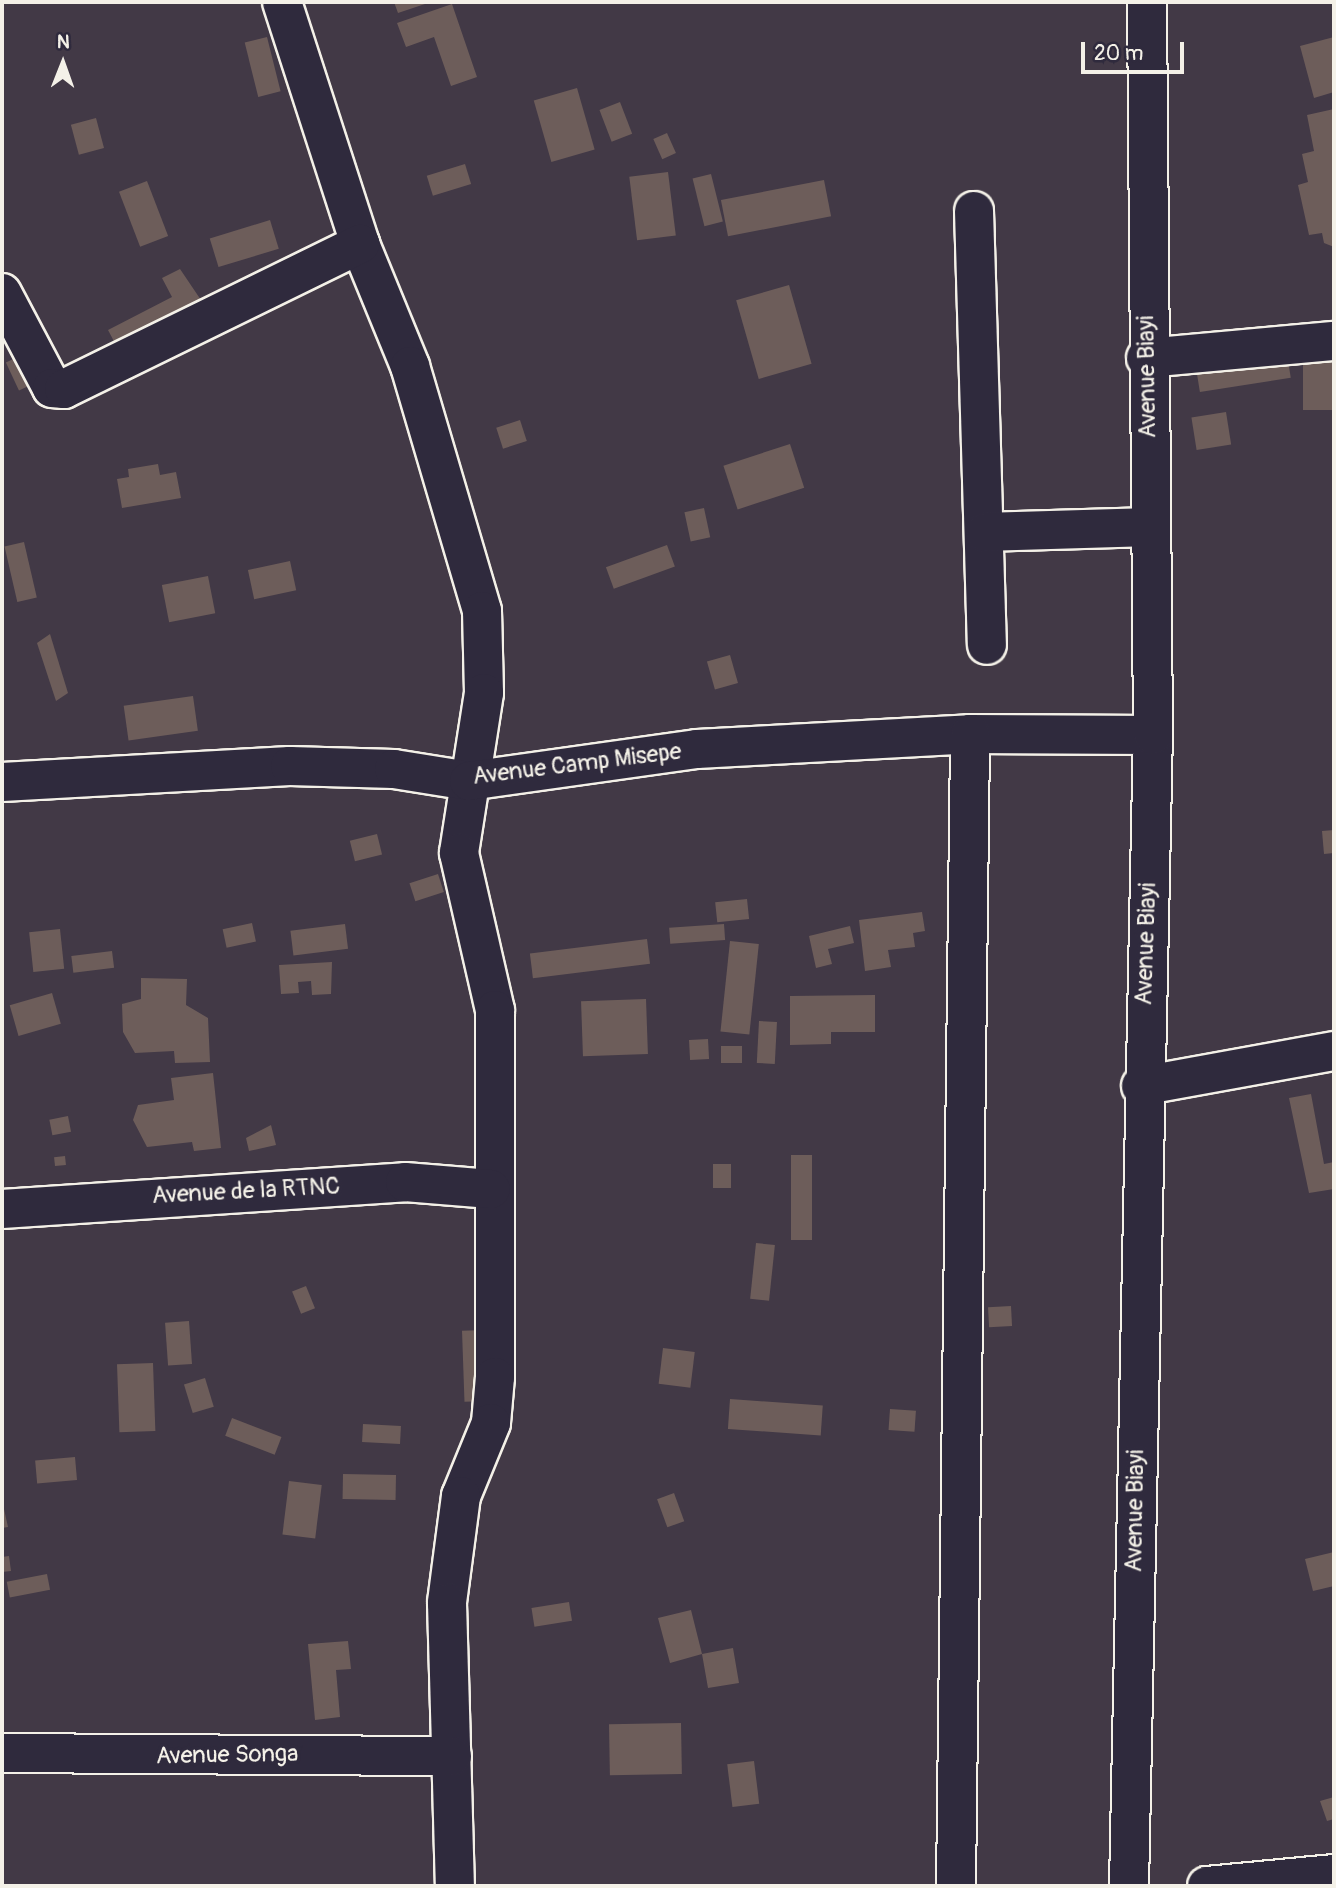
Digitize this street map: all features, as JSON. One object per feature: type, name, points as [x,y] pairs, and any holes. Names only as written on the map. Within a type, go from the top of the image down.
[{"type":"street","points":[[282,2],[360,244],[410,366],[482,611],[484,693],[469,781],[461,879],[492,978],[496,1022],[491,1189],[495,1377],[491,1423],[461,1496],[448,1589],[455,1886]]},
{"type":"street","name":"Avenue Biayi","points":[[1129,1886],[1141,1086],[1153,734],[1146,358],[1147,2]]},
{"type":"street","points":[[974,211],[985,532],[986,645]]},
{"type":"street","points":[[2,293],[52,388],[64,389],[360,244]]},
{"type":"street","points":[[1146,358],[1334,341]]},
{"type":"street","points":[[985,532],[1149,527]]},
{"type":"street","points":[[956,1886],[970,734]]},
{"type":"street","name":"Avenue Camp Misepe","points":[[2,782],[290,766],[394,768],[469,781],[697,749],[970,734],[1153,734]]},
{"type":"street","points":[[1141,1086],[1334,1051]]},
{"type":"street","name":"Avenue de la RTNC","points":[[2,1209],[405,1182],[491,1189]]},
{"type":"street","name":"Avenue Songa","points":[[2,1753],[452,1756]]},
{"type":"street","points":[[1208,1886],[1334,1874]]},
{"type":"building","points":[[394,2],[431,2],[398,13]]},
{"type":"building","points":[[452,4],[477,77],[451,86],[434,37],[406,47],[397,23]]},
{"type":"building","points":[[267,37],[281,91],[258,97],[245,43]]},
{"type":"building","points":[[1334,37],[1334,92],[1314,98],[1300,46]]},
{"type":"building","points":[[577,88],[595,150],[551,162],[534,100]]},
{"type":"building","points":[[620,102],[632,134],[612,142],[599,110]]},
{"type":"building","points":[[1334,109],[1334,247],[1324,243],[1322,233],[1309,235],[1298,185],[1308,182],[1302,154],[1314,151],[1307,115]]},
{"type":"building","points":[[96,118],[104,148],[79,155],[71,125]]},
{"type":"building","points":[[667,133],[676,153],[662,159],[653,139]]},
{"type":"building","points":[[465,164],[471,184],[433,196],[427,176]]},
{"type":"building","points":[[668,172],[676,236],[637,240],[629,177]]},
{"type":"building","points":[[711,174],[723,222],[704,226],[693,179]]},
{"type":"building","points":[[824,180],[831,216],[728,236],[721,200]]},
{"type":"building","points":[[147,181],[168,236],[140,247],[119,192]]},
{"type":"building","points":[[270,220],[279,249],[219,267],[210,238]]},
{"type":"building","points":[[180,269],[203,303],[117,347],[108,330],[172,297],[162,278]]},
{"type":"building","points":[[789,285],[812,364],[759,379],[736,300]]},
{"type":"building","points":[[24,354],[37,382],[19,391],[6,362]]},
{"type":"building","points":[[1287,354],[1291,378],[1200,392],[1196,368]]},
{"type":"building","points":[[1303,361],[1334,361],[1334,410],[1303,410]]},
{"type":"building","points":[[1226,412],[1231,445],[1197,450],[1191,417]]},
{"type":"building","points":[[520,420],[527,441],[503,449],[496,428]]},
{"type":"building","points":[[790,444],[804,488],[738,509],[723,466]]},
{"type":"building","points":[[158,464],[160,475],[176,472],[181,498],[122,508],[117,479],[129,477],[128,469]]},
{"type":"building","points":[[704,508],[710,537],[691,542],[684,512]]},
{"type":"building","points":[[24,542],[37,598],[17,602],[5,546]]},
{"type":"building","points":[[667,545],[675,567],[614,589],[606,567]]},
{"type":"building","points":[[290,561],[296,590],[254,599],[248,570]]},
{"type":"building","points":[[208,576],[215,613],[169,622],[162,585]]},
{"type":"building","points":[[50,634],[68,693],[56,701],[37,643]]},
{"type":"building","points":[[730,655],[738,683],[715,689],[707,662]]},
{"type":"building","points":[[193,696],[198,731],[129,740],[124,706]]},
{"type":"building","points":[[1334,830],[1334,853],[1324,854],[1322,831]]},
{"type":"building","points":[[377,834],[382,854],[355,861],[350,841]]},
{"type":"building","points":[[438,874],[444,892],[415,901],[409,883]]},
{"type":"building","points":[[747,899],[749,919],[717,922],[715,902]]},
{"type":"building","points":[[922,912],[925,931],[913,933],[915,947],[888,950],[891,967],[865,971],[859,920]]},
{"type":"building","points":[[252,923],[256,942],[227,948],[223,929]]},
{"type":"building","points":[[345,924],[348,949],[293,956],[290,931]]},
{"type":"building","points":[[724,924],[725,940],[670,944],[669,928]]},
{"type":"building","points":[[850,926],[854,943],[828,949],[832,964],[816,968],[809,936]]},
{"type":"building","points":[[60,929],[64,969],[33,972],[29,932]]},
{"type":"building","points":[[647,939],[650,964],[533,978],[530,953]]},
{"type":"building","points":[[730,941],[759,944],[749,1035],[720,1032]]},
{"type":"building","points":[[112,951],[114,968],[73,973],[71,956]]},
{"type":"building","points":[[332,962],[331,994],[312,995],[311,981],[298,982],[299,993],[281,994],[279,965]]},
{"type":"building","points":[[141,978],[187,979],[186,1005],[208,1018],[210,1062],[175,1063],[174,1051],[135,1053],[123,1032],[122,1004],[141,999]]},
{"type":"building","points":[[52,993],[61,1024],[19,1036],[10,1005]]},
{"type":"building","points":[[875,995],[875,1032],[831,1032],[831,1044],[790,1045],[790,996]]},
{"type":"building","points":[[646,999],[648,1054],[583,1056],[581,1001]]},
{"type":"building","points":[[759,1021],[777,1022],[775,1064],[757,1063]]},
{"type":"building","points":[[708,1039],[709,1059],[690,1060],[689,1040]]},
{"type":"building","points":[[721,1046],[742,1046],[742,1063],[721,1063]]},
{"type":"building","points":[[213,1073],[221,1148],[194,1151],[192,1142],[147,1147],[133,1120],[138,1105],[174,1100],[171,1078]]},
{"type":"building","points":[[1311,1094],[1324,1164],[1334,1162],[1334,1189],[1309,1193],[1289,1098]]},
{"type":"building","points":[[68,1116],[71,1132],[52,1135],[49,1120]]},
{"type":"building","points":[[271,1125],[276,1145],[249,1151],[246,1138]]},
{"type":"building","points":[[791,1155],[812,1155],[812,1240],[791,1240]]},
{"type":"building","points":[[65,1156],[66,1165],[55,1166],[54,1157]]},
{"type":"building","points":[[713,1164],[731,1164],[731,1188],[713,1188]]},
{"type":"building","points":[[756,1243],[775,1245],[769,1301],[750,1299]]},
{"type":"building","points":[[306,1286],[315,1308],[301,1314],[292,1292]]},
{"type":"building","points":[[1011,1306],[1012,1326],[989,1327],[988,1307]]},
{"type":"building","points":[[189,1321],[192,1364],[168,1366],[165,1323]]},
{"type":"building","points":[[484,1330],[486,1401],[464,1402],[462,1331]]},
{"type":"building","points":[[663,1348],[695,1352],[690,1388],[659,1384]]},
{"type":"building","points":[[153,1363],[155,1431],[119,1432],[117,1364]]},
{"type":"building","points":[[205,1378],[214,1407],[193,1413],[184,1384]]},
{"type":"building","points":[[730,1399],[823,1405],[821,1435],[728,1429]]},
{"type":"building","points":[[890,1409],[916,1411],[914,1432],[889,1430]]},
{"type":"building","points":[[232,1418],[281,1437],[275,1455],[225,1436]]},
{"type":"building","points":[[363,1424],[401,1426],[400,1444],[362,1442]]},
{"type":"building","points":[[75,1457],[77,1480],[37,1483],[35,1460]]},
{"type":"building","points":[[343,1474],[396,1475],[396,1500],[343,1499]]},
{"type":"building","points":[[289,1481],[322,1485],[315,1539],[282,1535]]},
{"type":"building","points":[[674,1493],[684,1521],[667,1527],[657,1499]]},
{"type":"building","points":[[2,1500],[8,1527],[2,1528]]},
{"type":"building","points":[[1334,1552],[1334,1586],[1313,1591],[1305,1559]]},
{"type":"building","points":[[9,1556],[11,1571],[2,1572],[2,1557]]},
{"type":"building","points":[[47,1574],[50,1590],[10,1598],[7,1582]]},
{"type":"building","points":[[569,1602],[572,1621],[534,1627],[531,1608]]},
{"type":"building","points":[[691,1610],[702,1654],[670,1663],[658,1618]]},
{"type":"building","points":[[348,1641],[351,1669],[336,1670],[340,1717],[315,1720],[308,1644]]},
{"type":"building","points":[[733,1648],[739,1683],[708,1688],[702,1654]]},
{"type":"building","points":[[681,1723],[682,1774],[610,1775],[609,1724]]},
{"type":"building","points":[[754,1761],[759,1804],[732,1807],[727,1764]]},
{"type":"building","points":[[1334,1797],[1334,1819],[1327,1821],[1320,1801]]}]
